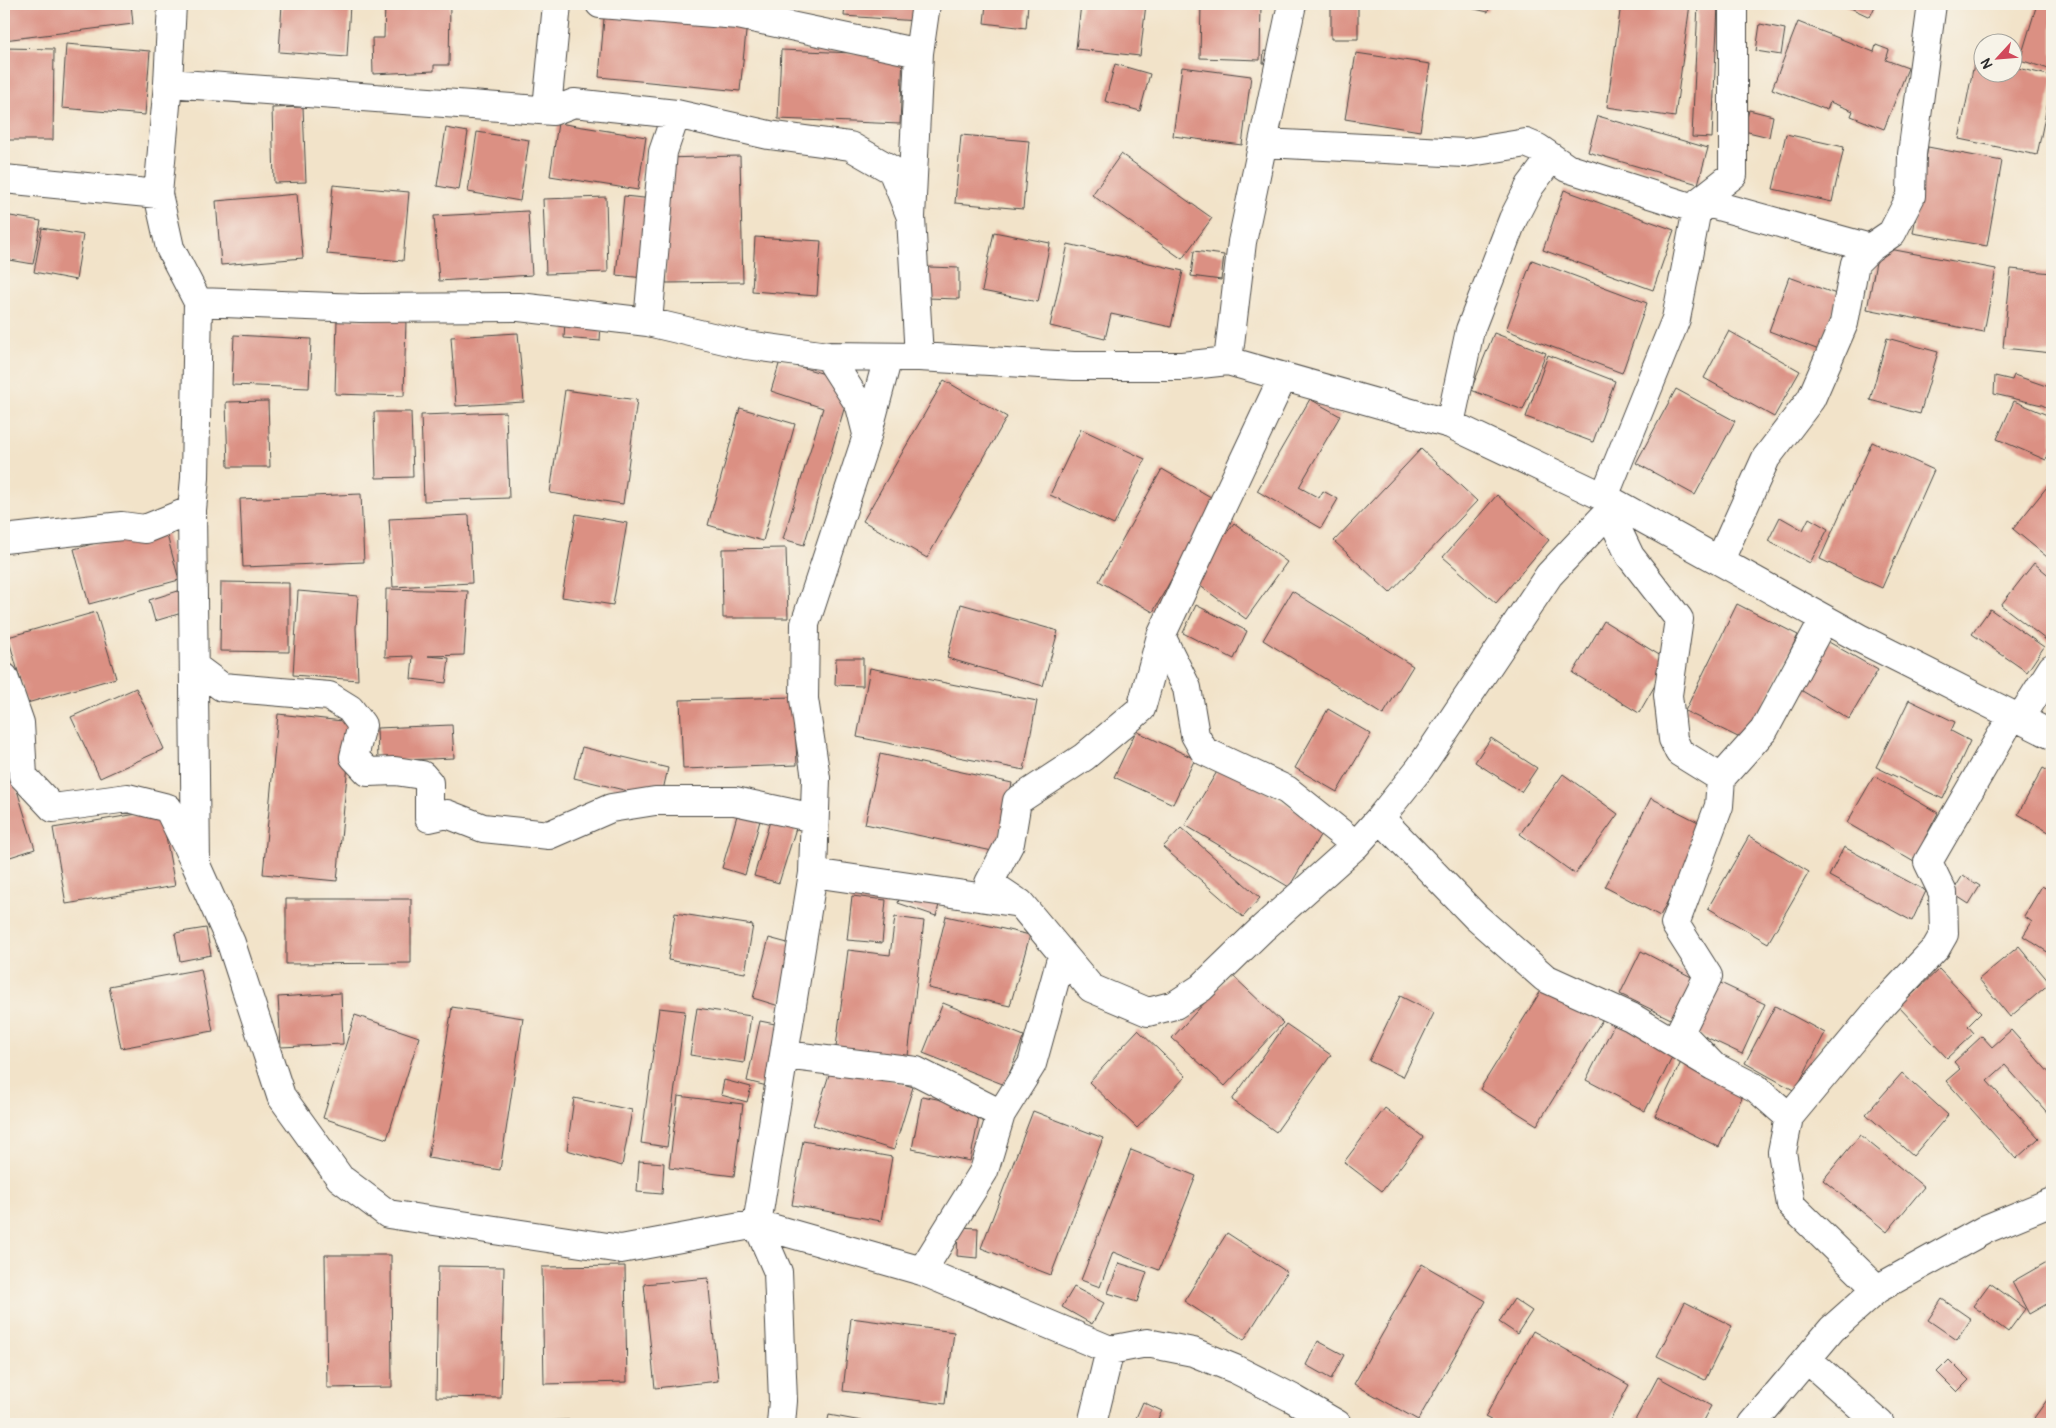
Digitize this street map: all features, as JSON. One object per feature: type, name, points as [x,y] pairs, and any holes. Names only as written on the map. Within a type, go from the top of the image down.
[{"type":"street","points":[[172,4],[168,83],[158,194],[170,248],[198,302],[195,478],[192,510],[196,865]]},
{"type":"street","points":[[553,111],[548,98],[557,4]]},
{"type":"street","points":[[600,4],[738,15],[918,54]]},
{"type":"street","points":[[919,357],[911,217],[918,54],[926,4]]},
{"type":"street","points":[[1228,361],[1242,242],[1292,4]]},
{"type":"street","points":[[1283,377],[1162,636],[1141,709],[1084,757],[1018,801],[1010,843],[989,883],[1020,903],[1090,988],[1148,1012],[1175,1006],[1201,988],[1263,928],[1356,845],[1420,768],[1549,575],[1610,504],[1676,319],[1699,205],[1733,175],[1734,4]]},
{"type":"street","points":[[1720,560],[1766,458],[1811,399],[1844,324],[1855,263],[1870,248],[1892,233],[1910,196],[1912,154],[1932,4]]},
{"type":"street","points":[[168,83],[553,111],[574,103],[676,114],[769,135],[850,146],[892,170],[911,217]]},
{"type":"street","points":[[648,322],[663,152],[676,114]]},
{"type":"street","points":[[1263,143],[1465,153],[1526,143],[1538,148],[1567,168],[1699,205],[1870,248]]},
{"type":"street","points":[[1450,424],[1470,330],[1514,218],[1530,186],[1551,158]]},
{"type":"street","points":[[4,179],[158,194]]},
{"type":"street","points":[[198,302],[360,308],[519,307],[648,322],[746,345],[828,356],[919,357],[1074,366],[1182,366],[1228,361],[1450,424],[1720,560],[1824,619],[2052,735]]},
{"type":"street","points":[[828,356],[860,406],[867,436]]},
{"type":"street","points":[[781,1424],[783,1401],[778,1272],[757,1224],[813,873],[816,778],[804,699],[806,624],[867,436],[888,357]]},
{"type":"street","points":[[1610,504],[1630,556],[1679,618],[1668,694],[1674,740],[1679,752],[1721,778]]},
{"type":"street","points":[[4,539],[122,526],[145,529],[192,510]]},
{"type":"street","points":[[1713,1066],[1680,1032],[1708,976],[1675,924],[1720,806],[1721,778],[1764,730],[1824,619]]},
{"type":"street","points":[[1162,636],[1187,688],[1195,735],[1204,751],[1287,790],[1356,845]]},
{"type":"street","points":[[195,667],[222,687],[329,696],[350,709],[362,725],[354,757],[368,772],[395,771],[422,775],[429,783],[430,818],[447,814],[483,828],[549,835],[611,808],[655,801],[735,802],[814,818]]},
{"type":"street","points":[[1877,1289],[1792,1205],[1782,1152],[1789,1117],[1883,1004],[1936,948],[1944,934],[1943,893],[1928,862],[2016,717],[2052,668]]},
{"type":"street","points":[[4,677],[12,727],[23,776],[53,808],[128,798],[168,808],[231,943],[281,1096],[340,1178],[388,1214],[621,1249],[757,1224],[922,1271],[1110,1350],[1147,1343],[1194,1352],[1235,1369],[1292,1398],[1337,1424]]},
{"type":"street","points":[[1380,818],[1476,917],[1545,978],[1630,1016],[1713,1066],[1756,1088],[1789,1117]]},
{"type":"street","points":[[813,873],[1020,903]]},
{"type":"street","points":[[922,1271],[984,1171],[1001,1114],[1032,1064],[1062,955]]},
{"type":"street","points":[[785,1055],[916,1071],[1001,1114]]},
{"type":"street","points":[[1752,1424],[1832,1329],[1877,1289],[1986,1229],[2052,1202]]},
{"type":"street","points":[[1092,1424],[1110,1350]]},
{"type":"street","points":[[1807,1359],[1880,1424]]},
{"type":"building","points":[[4,4],[131,4],[133,24],[4,40]]},
{"type":"building","points":[[282,4],[350,4],[347,57],[279,52]]},
{"type":"building","points":[[385,4],[450,4],[449,65],[434,65],[434,71],[373,74],[372,38],[384,38]]},
{"type":"building","points":[[759,4],[793,4],[791,25],[757,14]]},
{"type":"building","points":[[845,4],[918,4],[917,21],[844,16]]},
{"type":"building","points":[[986,4],[1028,4],[1026,28],[984,23]]},
{"type":"building","points":[[1081,4],[1146,4],[1140,56],[1076,49]]},
{"type":"building","points":[[1201,4],[1261,4],[1260,60],[1200,58]]},
{"type":"building","points":[[1331,4],[1358,4],[1358,39],[1331,39]]},
{"type":"building","points":[[1453,4],[1490,4],[1488,12]]},
{"type":"building","points":[[1621,4],[1690,4],[1675,117],[1607,107]]},
{"type":"building","points":[[1698,4],[1718,4],[1712,138],[1692,137]]},
{"type":"building","points":[[1842,4],[1876,4],[1870,17]]},
{"type":"building","points":[[2037,4],[2052,4],[2052,70],[2024,61],[2024,47]]},
{"type":"building","points":[[605,7],[747,22],[740,91],[599,77]]},
{"type":"building","points":[[1798,22],[1874,52],[1876,45],[1889,50],[1886,60],[1908,68],[1884,129],[1851,116],[1853,111],[1830,102],[1827,110],[1772,89]]},
{"type":"building","points":[[1760,24],[1785,29],[1781,55],[1756,51]]},
{"type":"building","points":[[66,44],[150,51],[145,115],[62,108]]},
{"type":"building","points":[[4,48],[54,49],[53,140],[4,140]]},
{"type":"building","points":[[781,50],[903,55],[900,124],[778,119]]},
{"type":"building","points":[[1264,51],[1274,52],[1274,64],[1263,63]]},
{"type":"building","points":[[1356,53],[1430,64],[1420,131],[1345,119]]},
{"type":"building","points":[[1115,64],[1150,74],[1140,111],[1105,101]]},
{"type":"building","points":[[1974,64],[1974,82],[2024,82],[2024,69],[2052,76],[2037,155],[1959,139]]},
{"type":"building","points":[[1182,67],[1251,76],[1242,145],[1173,136]]},
{"type":"building","points":[[303,107],[306,182],[274,183],[272,108]]},
{"type":"building","points":[[1749,110],[1773,116],[1769,137],[1744,131]]},
{"type":"building","points":[[1598,116],[1708,148],[1698,184],[1588,152]]},
{"type":"building","points":[[558,123],[646,137],[638,190],[550,176]]},
{"type":"building","points":[[446,128],[468,132],[459,190],[437,186]]},
{"type":"building","points":[[477,132],[529,140],[520,201],[468,192]]},
{"type":"building","points":[[1786,134],[1844,147],[1832,202],[1773,189]]},
{"type":"building","points":[[961,135],[1029,141],[1023,209],[955,203]]},
{"type":"building","points":[[1928,147],[2002,161],[1987,246],[1913,233]]},
{"type":"building","points":[[1121,154],[1212,218],[1182,259],[1092,195]]},
{"type":"building","points":[[740,156],[743,282],[666,283],[664,158]]},
{"type":"building","points":[[333,185],[409,192],[403,261],[327,254]]},
{"type":"building","points":[[1564,190],[1674,230],[1653,290],[1543,250]]},
{"type":"building","points":[[297,194],[303,258],[221,265],[216,201]]},
{"type":"building","points":[[624,196],[653,199],[644,278],[616,275]]},
{"type":"building","points":[[606,197],[608,272],[546,274],[543,199]]},
{"type":"building","points":[[528,211],[532,275],[439,281],[434,216]]},
{"type":"building","points":[[4,215],[41,221],[33,264],[4,259]]},
{"type":"building","points":[[42,228],[83,235],[76,280],[34,272]]},
{"type":"building","points":[[994,232],[1050,243],[1038,302],[982,291]]},
{"type":"building","points":[[755,237],[821,241],[817,296],[752,291]]},
{"type":"building","points":[[1068,244],[1183,271],[1171,327],[1111,314],[1105,339],[1050,326]]},
{"type":"building","points":[[1879,247],[1996,269],[1984,332],[1867,309]]},
{"type":"building","points":[[1194,251],[1224,255],[1221,280],[1191,276]]},
{"type":"building","points":[[1532,260],[1647,303],[1622,373],[1506,330]]},
{"type":"building","points":[[928,267],[959,268],[959,299],[927,298]]},
{"type":"building","points":[[2011,269],[2052,273],[2052,353],[2003,348]]},
{"type":"building","points":[[1789,277],[1839,295],[1819,350],[1769,331]]},
{"type":"building","points":[[337,319],[406,320],[404,396],[335,394]]},
{"type":"building","points":[[565,321],[601,323],[600,341],[564,338]]},
{"type":"building","points":[[1729,331],[1800,371],[1774,417],[1704,378]]},
{"type":"building","points":[[518,333],[524,402],[456,406],[451,337]]},
{"type":"building","points":[[1494,333],[1546,353],[1523,410],[1471,390]]},
{"type":"building","points":[[234,335],[311,339],[309,388],[232,385]]},
{"type":"building","points":[[1887,338],[1938,352],[1920,414],[1870,400]]},
{"type":"building","points":[[1548,355],[1615,381],[1593,442],[1526,417]]},
{"type":"building","points":[[780,361],[852,382],[804,545],[783,539],[823,408],[771,391]]},
{"type":"building","points":[[2014,375],[2052,388],[2052,410],[2042,405],[1994,394],[1995,376],[2012,380]]},
{"type":"building","points":[[944,380],[1007,417],[927,558],[863,521]]},
{"type":"building","points":[[1676,389],[1735,421],[1695,495],[1636,463]]},
{"type":"building","points":[[565,390],[637,400],[623,504],[550,493]]},
{"type":"building","points":[[1310,399],[1340,416],[1299,487],[1319,498],[1323,491],[1338,499],[1321,528],[1257,491]]},
{"type":"building","points":[[268,401],[270,467],[228,467],[226,402]]},
{"type":"building","points":[[2014,401],[2052,417],[2052,446],[2046,460],[1997,439]]},
{"type":"building","points":[[740,408],[795,424],[763,541],[708,525]]},
{"type":"building","points":[[374,412],[411,412],[413,477],[376,478]]},
{"type":"building","points":[[506,412],[509,498],[424,501],[421,415]]},
{"type":"building","points":[[1081,429],[1145,459],[1114,525],[1050,495]]},
{"type":"building","points":[[1872,442],[1934,470],[1882,588],[1820,559]]},
{"type":"building","points":[[1421,449],[1477,501],[1390,593],[1334,541]]},
{"type":"building","points":[[1162,469],[1216,500],[1153,612],[1099,581]]},
{"type":"building","points":[[2052,483],[2052,561],[2013,529]]},
{"type":"building","points":[[361,494],[364,562],[243,567],[240,499]]},
{"type":"building","points":[[1497,495],[1549,540],[1496,603],[1443,557]]},
{"type":"building","points":[[576,514],[627,523],[613,605],[562,597]]},
{"type":"building","points":[[469,515],[472,583],[393,587],[389,519]]},
{"type":"building","points":[[1780,517],[1803,530],[1809,518],[1828,529],[1810,563],[1768,541]]},
{"type":"building","points":[[1234,523],[1287,562],[1246,619],[1192,580]]},
{"type":"building","points":[[164,524],[179,580],[89,604],[74,549]]},
{"type":"building","points":[[786,548],[788,618],[723,618],[722,549]]},
{"type":"building","points":[[2034,563],[2052,578],[2052,639],[2050,643],[2001,605]]},
{"type":"building","points":[[221,582],[289,583],[289,652],[220,651]]},
{"type":"building","points":[[386,589],[468,591],[464,655],[428,656],[449,658],[446,683],[411,679],[413,656],[385,657]]},
{"type":"building","points":[[178,591],[185,612],[155,621],[149,600]]},
{"type":"building","points":[[298,591],[358,596],[356,628],[358,680],[293,675]]},
{"type":"building","points":[[1292,591],[1413,666],[1383,715],[1263,640]]},
{"type":"building","points":[[961,604],[1058,631],[1043,686],[947,658]]},
{"type":"building","points":[[1737,604],[1798,635],[1746,741],[1685,711]]},
{"type":"building","points":[[1196,605],[1247,631],[1234,659],[1183,633]]},
{"type":"building","points":[[1990,609],[2044,647],[2027,672],[1972,634]]},
{"type":"building","points":[[96,612],[116,678],[27,703],[8,637]]},
{"type":"building","points":[[1604,621],[1669,661],[1639,713],[1573,673]]},
{"type":"building","points":[[1827,641],[1878,670],[1849,719],[1799,689]]},
{"type":"building","points":[[836,658],[863,658],[863,686],[835,685]]},
{"type":"building","points":[[870,668],[1037,701],[1024,770],[857,737]]},
{"type":"building","points":[[136,688],[164,749],[100,778],[71,717]]},
{"type":"building","points":[[794,697],[797,765],[683,769],[680,700]]},
{"type":"building","points":[[1909,700],[1955,722],[1951,731],[1970,741],[1943,799],[1876,767]]},
{"type":"building","points":[[1328,709],[1371,734],[1337,792],[1295,768]]},
{"type":"building","points":[[278,714],[352,722],[337,881],[263,874]]},
{"type":"building","points":[[452,725],[454,758],[378,761],[377,728]]},
{"type":"building","points":[[1136,731],[1195,759],[1173,804],[1114,777]]},
{"type":"building","points":[[1491,738],[1537,768],[1521,792],[1475,762]]},
{"type":"building","points":[[582,747],[668,768],[661,799],[574,778]]},
{"type":"building","points":[[6,754],[35,849],[4,859],[4,755]]},
{"type":"building","points":[[880,754],[1012,783],[997,852],[865,824]]},
{"type":"building","points":[[1221,765],[1325,827],[1289,887],[1185,825]]},
{"type":"building","points":[[2043,768],[2052,773],[2052,834],[2018,814]]},
{"type":"building","points":[[1563,774],[1618,814],[1575,874],[1520,834]]},
{"type":"building","points":[[1874,776],[1938,813],[1925,838],[1928,840],[1914,862],[1847,823]]},
{"type":"building","points":[[1651,798],[1706,826],[1660,916],[1605,887]]},
{"type":"building","points":[[161,810],[175,886],[66,904],[53,828]]},
{"type":"building","points":[[738,812],[761,817],[745,875],[722,868]]},
{"type":"building","points":[[770,821],[796,828],[779,883],[754,876]]},
{"type":"building","points":[[1181,828],[1260,898],[1243,917],[1163,847]]},
{"type":"building","points":[[1749,836],[1809,872],[1768,943],[1708,908]]},
{"type":"building","points":[[1844,847],[1926,891],[1912,921],[1829,876]]},
{"type":"building","points":[[1963,875],[1980,886],[1969,904],[1952,893]]},
{"type":"building","points":[[2042,886],[2052,892],[2052,955],[2023,936],[2032,922],[2024,916]]},
{"type":"building","points":[[902,889],[940,901],[936,916],[898,903]]},
{"type":"building","points":[[852,896],[886,900],[882,943],[847,940]]},
{"type":"building","points":[[286,899],[411,899],[411,963],[286,964]]},
{"type":"building","points":[[675,913],[753,925],[745,973],[668,960]]},
{"type":"building","points":[[946,916],[1030,935],[1010,1006],[928,988]]},
{"type":"building","points":[[895,917],[924,921],[908,1056],[836,1047],[848,950],[890,955]]},
{"type":"building","points":[[206,928],[211,955],[180,961],[175,933]]},
{"type":"building","points":[[769,938],[795,945],[779,1006],[753,998]]},
{"type":"building","points":[[2019,946],[2050,983],[2010,1017],[1979,979]]},
{"type":"building","points":[[1641,951],[1699,981],[1679,1023],[1620,994]]},
{"type":"building","points":[[201,969],[213,1031],[121,1048],[109,986]]},
{"type":"building","points":[[1939,969],[1981,1013],[1968,1026],[1974,1033],[1947,1058],[1899,1007]]},
{"type":"building","points":[[1231,974],[1283,1023],[1225,1086],[1172,1038]]},
{"type":"building","points":[[1710,978],[1765,1004],[1742,1054],[1687,1028]]},
{"type":"building","points":[[1547,981],[1604,1017],[1537,1125],[1480,1089]]},
{"type":"building","points":[[341,993],[343,1044],[281,1047],[278,997]]},
{"type":"building","points":[[1400,996],[1434,1013],[1403,1077],[1369,1061]]},
{"type":"building","points":[[943,1003],[1024,1036],[1005,1085],[923,1053]]},
{"type":"building","points":[[1775,1006],[1825,1033],[1795,1091],[1745,1063]]},
{"type":"building","points":[[452,1007],[523,1018],[500,1170],[428,1158]]},
{"type":"building","points":[[659,1008],[685,1011],[667,1147],[641,1143]]},
{"type":"building","points":[[697,1008],[751,1016],[744,1063],[690,1055]]},
{"type":"building","points":[[355,1015],[419,1037],[387,1139],[323,1118]]},
{"type":"building","points":[[760,1021],[780,1025],[767,1086],[747,1081]]},
{"type":"building","points":[[1616,1021],[1675,1052],[1645,1111],[1586,1080]]},
{"type":"building","points":[[1286,1024],[1331,1055],[1276,1132],[1232,1100]]},
{"type":"building","points":[[1138,1030],[1186,1076],[1137,1128],[1089,1082]]},
{"type":"building","points":[[2011,1030],[2052,1076],[2052,1118],[2005,1065],[1987,1081],[2039,1138],[2016,1159],[1946,1081],[1960,1069],[1954,1062],[1982,1036],[1992,1047]]},
{"type":"building","points":[[1682,1060],[1745,1091],[1719,1147],[1655,1116]]},
{"type":"building","points":[[833,1062],[913,1087],[894,1150],[813,1125]]},
{"type":"building","points":[[1902,1073],[1948,1115],[1913,1156],[1866,1114]]},
{"type":"building","points":[[724,1080],[751,1087],[747,1102],[721,1095]]},
{"type":"building","points":[[678,1096],[743,1104],[734,1176],[669,1168]]},
{"type":"building","points":[[922,1096],[981,1108],[970,1161],[912,1149]]},
{"type":"building","points":[[574,1098],[632,1110],[622,1166],[567,1150]]},
{"type":"building","points":[[1385,1108],[1423,1137],[1382,1191],[1344,1162]]},
{"type":"building","points":[[1033,1111],[1103,1138],[1051,1275],[981,1248]]},
{"type":"building","points":[[1860,1135],[1924,1187],[1887,1232],[1823,1180]]},
{"type":"building","points":[[803,1141],[892,1157],[881,1221],[792,1205]]},
{"type":"building","points":[[1131,1150],[1196,1176],[1159,1270],[1113,1252],[1100,1287],[1081,1280]]},
{"type":"building","points":[[639,1161],[664,1163],[662,1194],[637,1192]]},
{"type":"building","points":[[958,1227],[978,1228],[977,1258],[957,1256]]},
{"type":"building","points":[[1227,1233],[1287,1272],[1244,1340],[1184,1301]]},
{"type":"building","points":[[325,1255],[391,1255],[392,1387],[327,1388]]},
{"type":"building","points":[[2052,1259],[2052,1301],[2029,1314],[2012,1282]]},
{"type":"building","points":[[1119,1263],[1147,1272],[1137,1302],[1108,1293]]},
{"type":"building","points":[[1422,1264],[1486,1301],[1418,1420],[1354,1384]]},
{"type":"building","points":[[438,1266],[504,1267],[501,1398],[436,1397]]},
{"type":"building","points":[[625,1266],[627,1382],[544,1384],[542,1267]]},
{"type":"building","points":[[708,1278],[718,1381],[655,1388],[644,1284]]},
{"type":"building","points":[[1990,1283],[2025,1309],[2008,1332],[1973,1306]]},
{"type":"building","points":[[1074,1287],[1104,1303],[1092,1324],[1062,1307]]},
{"type":"building","points":[[1514,1299],[1532,1311],[1517,1334],[1499,1322]]},
{"type":"building","points":[[1942,1299],[1971,1319],[1957,1340],[1928,1320]]},
{"type":"building","points":[[1685,1302],[1732,1326],[1705,1380],[1657,1356]]},
{"type":"building","points":[[851,1318],[954,1332],[945,1404],[843,1391]]},
{"type":"building","points":[[1533,1331],[1629,1385],[1608,1424],[1498,1424],[1485,1417]]},
{"type":"building","points":[[1318,1341],[1344,1355],[1331,1379],[1306,1365]]},
{"type":"building","points":[[1949,1360],[1969,1380],[1957,1392],[1937,1372]]},
{"type":"building","points":[[1658,1377],[1711,1406],[1701,1424],[1633,1424]]},
{"type":"building","points":[[2052,1393],[2052,1424],[2042,1424],[2034,1418]]},
{"type":"building","points":[[1143,1402],[1162,1411],[1155,1424],[1149,1424],[1136,1418]]},
{"type":"building","points":[[829,1415],[872,1423],[872,1424],[827,1424]]},
{"type":"building","points":[[1833,1416],[1846,1424],[1827,1424]]},
{"type":"building","points":[[1295,1418],[1308,1424],[1292,1424]]},
{"type":"building","points":[[569,1420],[570,1424],[535,1424],[535,1421]]}]
